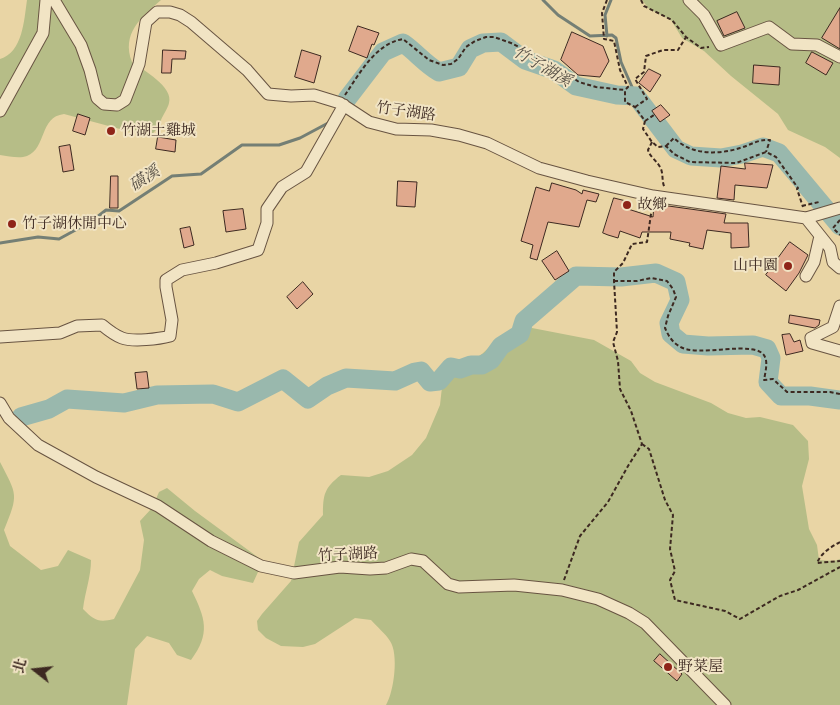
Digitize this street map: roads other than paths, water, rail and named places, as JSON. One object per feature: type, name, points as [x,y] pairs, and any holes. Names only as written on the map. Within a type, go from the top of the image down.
[{"type":"street","points":[[0,111],[43,33],[46,0]]},
{"type":"street","name":"竹子湖路","points":[[54,0],[80,45],[90,70],[97,98],[104,104],[118,105],[125,100],[139,64],[146,22],[158,12],[170,12],[180,15],[191,22],[247,70],[268,94],[314,95],[342,104],[369,122],[396,129],[431,130],[459,135],[487,143],[539,168],[653,196],[806,218],[838,213]]},
{"type":"street","points":[[689,0],[704,16],[721,45],[769,27],[792,44],[817,45],[840,57]]},
{"type":"street","points":[[0,337],[60,333],[77,326],[102,325],[112,334],[124,339],[170,336],[172,320],[166,280],[182,270],[216,263],[258,250],[267,222],[267,209],[282,187],[306,172],[342,104]]},
{"type":"street","points":[[806,218],[830,248],[833,262],[840,268]]},
{"type":"street","points":[[806,276],[814,262],[820,236]]},
{"type":"street","points":[[840,306],[833,327],[811,338],[812,342],[840,351]]},
{"type":"street","name":"竹子湖路","points":[[0,403],[9,418],[38,445],[96,478],[158,506],[210,541],[261,566],[294,573],[340,567],[386,568],[411,559],[423,561],[448,584],[460,587],[514,586],[562,590],[598,599],[630,613],[645,623],[725,705]]},
{"type":"waterway","points":[[543,0],[558,15],[590,36],[612,35],[616,38],[621,62],[636,96]]},
{"type":"waterway","points":[[607,36],[605,15],[611,0]]},
{"type":"waterway","name":"竹子湖溪","points":[[347,99],[383,52],[403,43],[439,72],[459,67],[470,49],[483,43],[501,42],[525,60],[554,70],[576,86],[617,95],[636,96],[676,149],[691,156],[721,158],[763,147],[779,153],[840,226]]},
{"type":"waterway","name":"磺溪","points":[[0,243],[38,237],[59,239],[92,221],[106,210],[119,211],[172,176],[201,174],[242,145],[279,145],[300,138],[330,122]]},
{"type":"waterway","points":[[21,417],[49,409],[67,399],[124,403],[157,395],[213,394],[238,402],[283,379],[308,399],[327,386],[346,378],[395,381],[421,371],[430,382],[439,381],[451,367],[460,369],[471,365],[482,365],[491,360],[501,346],[520,334],[524,321],[576,276],[621,277],[656,273],[676,282],[680,300],[669,323],[671,334],[683,344],[708,346],[753,345],[767,349],[771,358],[768,382],[781,396],[810,396],[840,400]]},
{"type":"place","name":"竹湖土雞城","points":[[111,131]]},
{"type":"place","name":"故鄉","points":[[627,205]]},
{"type":"place","name":"竹子湖休閒中心","points":[[12,224]]},
{"type":"place","name":"山中園","points":[[788,266]]},
{"type":"place","name":"野菜屋","points":[[668,667]]}]
